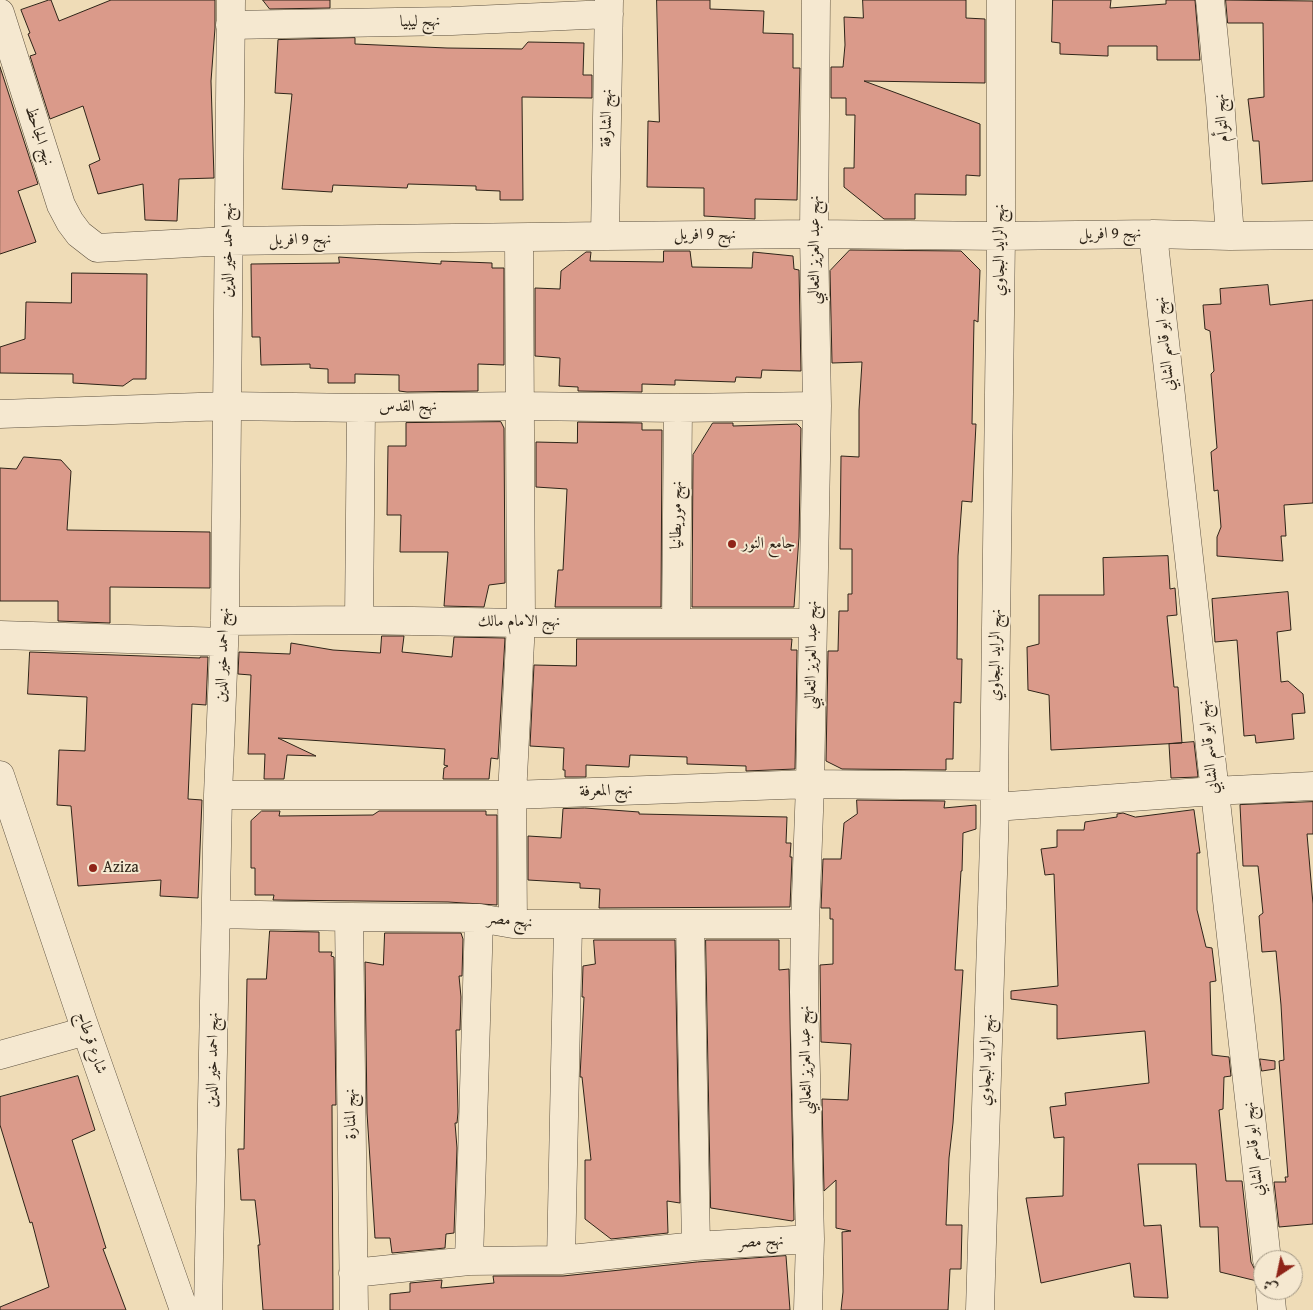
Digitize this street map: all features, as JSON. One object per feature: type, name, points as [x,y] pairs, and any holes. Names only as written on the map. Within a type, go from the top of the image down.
[{"type":"street","name":"نهج عبد العزيز الثعالبي","points":[[808,1310],[810,1239],[804,1002],[817,406],[814,234],[816,0]]},
{"type":"street","name":"نهج الرايد البجاوي","points":[[980,1310],[995,796],[1001,236],[1001,0]]},
{"type":"street","name":"نهج التوأم","points":[[1210,0],[1220,100],[1230,236]]},
{"type":"street","name":"نهج ليبيا","points":[[230,13],[609,7]]},
{"type":"street","name":"نهج الشارقة","points":[[605,236],[609,7]]},
{"type":"street","name":"نهج احمد خير الدين","points":[[208,1310],[218,795],[224,632],[230,13]]},
{"type":"street","name":"نهج الجاحظ","points":[[0,14],[61,205],[79,234],[97,248]]},
{"type":"street","name":"نهج 9 افريل","points":[[97,248],[228,241],[605,236],[814,234],[1001,236],[1153,234],[1230,236],[1313,235]]},
{"type":"street","name":"نهج ابو قاسم الشابي","points":[[1153,234],[1266,1250]]},
{"type":"street","points":[[513,924],[512,795],[521,623],[519,238]]},
{"type":"street","name":"نهج القدس","points":[[0,414],[227,406],[678,408],[817,406]]},
{"type":"street","points":[[358,620],[361,408]]},
{"type":"street","name":"نهج موريطانيا","points":[[676,622],[678,408]]},
{"type":"street","name":"نهج الامام مالك","points":[[0,635],[224,632],[358,620],[521,623],[812,623]]},
{"type":"street","name":"شارع قرطاج","points":[[0,775],[86,1031],[184,1310]]},
{"type":"street","name":"نهج المعرفة","points":[[218,795],[512,795],[810,784],[995,796],[1214,791],[1313,786]]},
{"type":"street","name":"نهج مصر","points":[[216,914],[479,918],[513,924],[568,925],[805,924]]},
{"type":"street","name":"نهج المنارة","points":[[349,917],[354,1310]]},
{"type":"street","points":[[470,1262],[479,918]]},
{"type":"street","points":[[690,924],[696,1246]]},
{"type":"street","points":[[561,1260],[568,925]]},
{"type":"street","points":[[0,1055],[86,1031]]},
{"type":"street","name":"نهج مصر","points":[[353,1273],[470,1262],[561,1260],[696,1246],[810,1239]]},
{"type":"building","points":[[51,0],[59,21],[111,0],[215,0],[211,81],[214,178],[179,179],[177,221],[145,220],[143,184],[98,194],[89,165],[100,160],[83,106],[50,119],[30,56],[36,54],[21,10]]},
{"type":"building","points":[[263,0],[330,0],[330,8],[270,9]]},
{"type":"building","points":[[657,0],[710,0],[710,9],[764,11],[763,33],[793,34],[793,68],[800,68],[797,200],[755,199],[755,219],[704,216],[704,188],[647,187],[648,121],[659,122]]},
{"type":"building","points":[[863,0],[966,0],[966,18],[985,19],[985,83],[864,81],[980,124],[980,176],[966,175],[966,195],[915,194],[915,219],[884,219],[844,187],[844,168],[854,168],[855,115],[846,115],[846,98],[831,98],[831,67],[843,67],[845,45],[844,17],[863,18]]},
{"type":"building","points":[[1053,0],[1111,0],[1110,8],[1166,4],[1166,0],[1195,0],[1200,60],[1157,60],[1157,46],[1108,46],[1108,56],[1060,54],[1060,43],[1052,42]]},
{"type":"building","points":[[1226,0],[1313,1],[1313,181],[1262,184],[1259,141],[1253,141],[1248,99],[1264,97],[1263,23],[1228,23]]},
{"type":"building","points":[[355,38],[355,44],[447,48],[522,49],[528,42],[584,43],[583,75],[592,75],[592,98],[522,97],[523,200],[500,200],[500,191],[476,190],[476,186],[408,184],[407,188],[333,185],[332,192],[282,189],[292,94],[275,93],[278,40]]},
{"type":"building","points":[[0,67],[38,184],[18,191],[36,242],[0,254]]},
{"type":"building","points":[[850,250],[961,251],[980,270],[978,322],[974,320],[972,424],[976,424],[972,502],[962,501],[958,556],[957,659],[962,659],[961,703],[954,702],[953,759],[946,759],[946,770],[842,769],[826,761],[828,651],[838,651],[839,611],[848,611],[848,594],[852,594],[852,549],[840,549],[841,456],[859,457],[862,362],[832,363],[830,271]]},
{"type":"building","points":[[664,251],[690,251],[692,267],[752,268],[753,252],[793,256],[794,269],[799,270],[801,371],[762,370],[761,378],[736,377],[735,382],[675,380],[675,385],[642,384],[642,392],[578,391],[578,387],[559,386],[560,358],[535,356],[535,288],[560,289],[561,271],[586,252],[591,252],[590,261],[663,262]]},
{"type":"building","points":[[339,257],[441,264],[441,261],[492,263],[492,268],[504,268],[504,365],[478,364],[478,391],[407,392],[399,391],[399,375],[355,374],[355,383],[328,383],[328,369],[310,368],[310,364],[261,365],[260,337],[252,337],[251,264],[339,263]]},
{"type":"building","points":[[72,273],[147,274],[146,379],[133,379],[123,386],[73,383],[73,374],[0,373],[0,347],[25,339],[26,302],[71,303]]},
{"type":"building","points":[[1268,285],[1270,305],[1313,300],[1313,503],[1284,505],[1286,536],[1281,536],[1283,561],[1217,556],[1217,537],[1221,527],[1218,490],[1214,491],[1211,452],[1217,448],[1211,374],[1214,371],[1210,331],[1205,329],[1203,305],[1221,304],[1220,289]]},
{"type":"building","points":[[501,422],[504,428],[505,583],[489,585],[484,607],[444,606],[448,552],[400,552],[401,515],[387,515],[388,446],[406,446],[406,423]]},
{"type":"building","points":[[578,422],[642,423],[642,430],[662,430],[661,607],[555,607],[558,570],[563,570],[567,489],[536,487],[536,442],[577,443]]},
{"type":"building","points":[[713,423],[733,423],[733,426],[797,424],[801,428],[799,537],[794,607],[692,607],[693,455]]},
{"type":"building","points":[[24,457],[61,460],[71,471],[67,530],[210,532],[210,588],[110,587],[110,623],[58,621],[58,601],[0,601],[0,468],[16,469]]},
{"type":"building","points":[[1168,556],[1170,589],[1175,588],[1177,615],[1167,616],[1174,687],[1178,687],[1182,743],[1051,750],[1049,695],[1028,690],[1027,647],[1039,644],[1039,595],[1104,595],[1103,558]]},
{"type":"building","points":[[1288,592],[1291,630],[1277,632],[1281,682],[1288,681],[1303,694],[1305,713],[1292,714],[1294,739],[1256,743],[1255,735],[1244,736],[1237,640],[1215,642],[1212,599]]},
{"type":"building","points":[[382,636],[404,636],[402,652],[452,657],[454,637],[505,638],[498,759],[491,758],[489,779],[443,779],[444,768],[448,766],[444,765],[445,749],[278,738],[316,756],[287,755],[284,779],[264,779],[265,754],[248,754],[251,675],[238,674],[239,652],[290,654],[291,643],[333,650],[380,653]]},
{"type":"building","points":[[577,639],[792,639],[791,650],[797,650],[795,769],[746,771],[746,766],[687,764],[687,757],[630,755],[629,767],[586,765],[586,777],[565,777],[565,770],[563,770],[564,748],[530,746],[534,665],[576,666]]},
{"type":"building","points":[[30,652],[208,657],[206,705],[192,704],[188,799],[202,800],[198,898],[160,896],[161,880],[78,886],[71,806],[57,805],[59,750],[85,751],[87,697],[28,694]]},
{"type":"building","points":[[1194,742],[1198,777],[1171,778],[1169,744]]},
{"type":"building","points":[[857,800],[945,801],[944,808],[976,805],[976,829],[963,833],[955,970],[963,970],[946,1225],[962,1225],[961,1269],[950,1269],[948,1310],[841,1310],[843,1292],[842,1232],[851,1231],[836,1228],[836,1180],[824,1191],[822,1099],[848,1100],[851,1044],[821,1042],[820,965],[833,964],[833,919],[830,919],[830,908],[821,908],[823,859],[841,859],[844,823],[857,814]]},
{"type":"building","points":[[1313,802],[1313,834],[1307,834],[1313,904],[1313,1224],[1279,1227],[1274,1182],[1286,1182],[1285,1177],[1288,1177],[1279,1061],[1284,1060],[1281,1005],[1276,951],[1262,952],[1259,916],[1263,913],[1258,866],[1243,866],[1240,805]]},
{"type":"building","points":[[585,808],[639,812],[639,814],[787,817],[786,843],[791,843],[790,857],[792,857],[790,907],[599,908],[600,889],[580,888],[580,883],[528,880],[528,836],[561,838],[563,809]]},
{"type":"building","points":[[1194,810],[1200,853],[1197,853],[1197,910],[1206,947],[1212,948],[1216,981],[1210,982],[1212,1055],[1229,1057],[1231,1076],[1224,1077],[1223,1109],[1219,1110],[1226,1181],[1242,1181],[1253,1266],[1253,1280],[1220,1272],[1218,1227],[1200,1227],[1196,1164],[1138,1164],[1144,1226],[1161,1225],[1168,1298],[1134,1297],[1130,1263],[1041,1283],[1026,1198],[1063,1196],[1064,1137],[1054,1138],[1050,1107],[1066,1105],[1065,1093],[1149,1083],[1145,1031],[1057,1039],[1057,1005],[1011,999],[1011,991],[1058,986],[1054,874],[1045,875],[1041,849],[1057,847],[1057,830],[1084,830],[1085,822],[1117,817],[1117,814],[1123,813],[1135,817]]},
{"type":"building","points":[[262,811],[280,811],[279,816],[373,815],[379,811],[486,811],[486,815],[497,815],[497,905],[448,902],[273,900],[274,895],[255,895],[255,868],[251,868],[251,821]]},
{"type":"building","points":[[270,931],[319,932],[319,952],[332,952],[331,956],[334,957],[336,1105],[332,1105],[333,1310],[263,1310],[258,1245],[260,1245],[255,1200],[241,1200],[238,1149],[244,1149],[247,979],[266,979]]},
{"type":"building","points":[[385,933],[461,933],[463,939],[462,976],[459,976],[461,997],[460,1030],[456,1030],[458,1112],[457,1123],[455,1123],[457,1148],[454,1233],[446,1234],[445,1248],[392,1253],[390,1238],[375,1238],[367,1113],[365,962],[383,965]]},
{"type":"building","points":[[594,940],[675,940],[680,1203],[667,1201],[668,1233],[611,1239],[585,1219],[585,1160],[591,1160],[582,1077],[580,1077],[584,997],[582,997],[583,966],[595,964]]},
{"type":"building","points":[[706,940],[779,940],[779,970],[789,969],[794,1220],[792,1221],[711,1208]]},
{"type":"building","points":[[1260,1059],[1275,1061],[1275,1069],[1262,1071]]},
{"type":"building","points":[[78,1076],[95,1130],[72,1140],[106,1248],[103,1249],[126,1310],[0,1310],[0,1307],[49,1287],[32,1222],[30,1223],[0,1125],[0,1097]]},
{"type":"building","points":[[786,1256],[790,1310],[390,1310],[390,1294],[410,1292],[410,1283],[442,1280],[441,1288],[494,1283],[493,1276],[563,1276],[697,1262]]},
{"type":"place","name":"جامع النور","points":[[732,544]]},
{"type":"place","name":"Aziza","points":[[93,868]]}]
